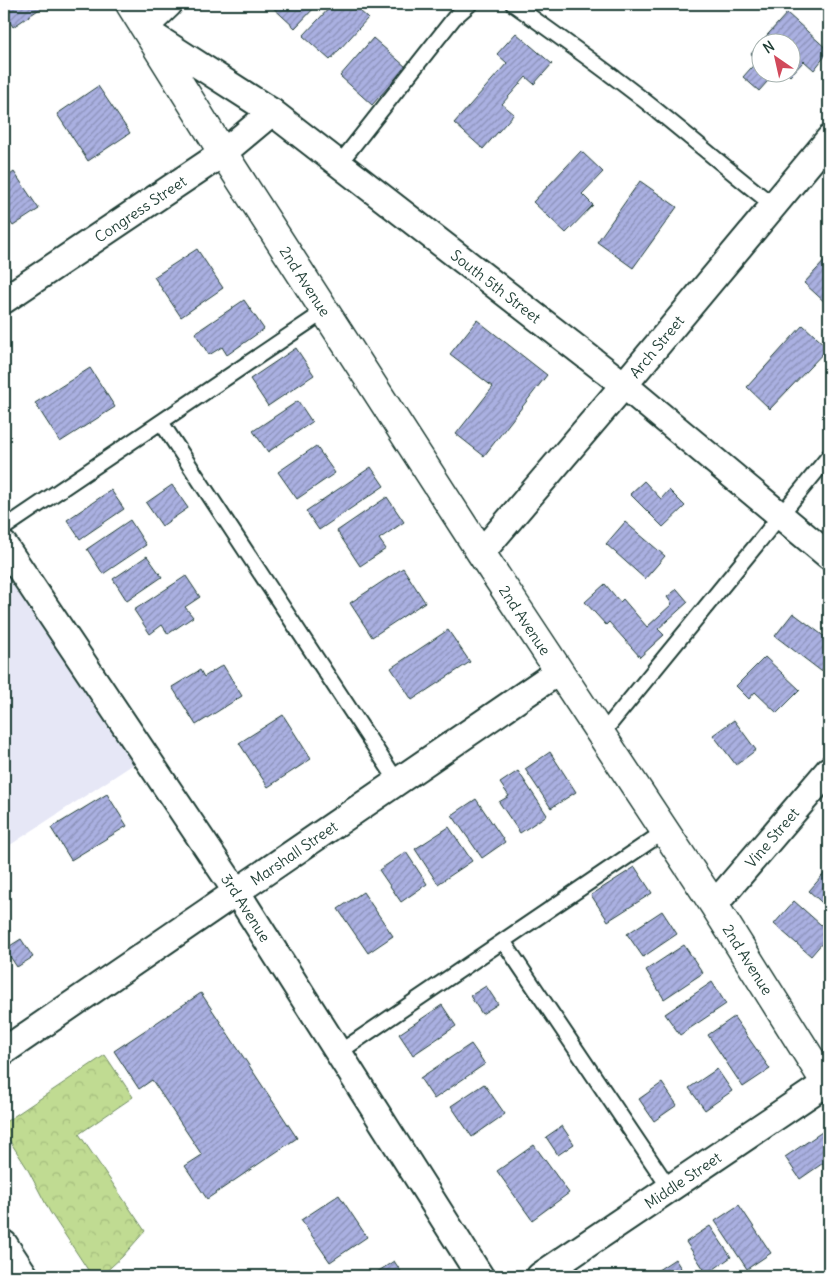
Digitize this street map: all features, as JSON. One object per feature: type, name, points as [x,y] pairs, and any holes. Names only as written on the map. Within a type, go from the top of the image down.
[{"type":"street","name":"South 5th Street","points":[[130,4],[223,153]]},
{"type":"street","points":[[147,30],[169,4]]},
{"type":"street","name":"South 5th Street","points":[[147,30],[272,112],[624,385],[829,556]]},
{"type":"street","name":"Congress Street","points":[[4,300],[223,153],[272,112]]},
{"type":"street","name":"Arch Street","points":[[481,553],[829,139]]},
{"type":"street","name":"2nd Avenue","points":[[223,153],[558,671],[666,831],[828,1084]]},
{"type":"street","name":"3rd Avenue","points":[[4,545],[236,891],[480,1276]]},
{"type":"street","name":"Marshall Street","points":[[4,1051],[558,671]]},
{"type":"street","name":"Vine Street","points":[[714,905],[829,770]]},
{"type":"street","name":"Middle Street","points":[[540,1276],[828,1084]]},
{"type":"street","points":[[4,1244],[17,1273]]},
{"type":"lane","points":[[339,164],[454,18],[470,4]]},
{"type":"lane","points":[[513,4],[583,53],[648,103],[774,206]]},
{"type":"lane","points":[[4,528],[325,311]]},
{"type":"lane","points":[[161,422],[397,781]]},
{"type":"lane","points":[[601,735],[782,516],[829,456]]},
{"type":"lane","points":[[338,1053],[666,831]]},
{"type":"lane","points":[[503,941],[670,1189]]},
{"type":"shaded area","points":[[4,545],[146,756],[4,849]]},
{"type":"green space","points":[[105,1055],[133,1097],[79,1134],[145,1231],[122,1257],[101,1276],[92,1276],[50,1212],[27,1168],[4,1132],[4,1123]]},
{"type":"building","points":[[9,4],[47,4],[13,27],[4,13],[4,7]]},
{"type":"building","points":[[269,4],[318,4],[295,28]]},
{"type":"building","points":[[333,4],[352,4],[368,18],[330,60],[303,36]]},
{"type":"building","points":[[787,13],[829,51],[814,70],[804,61],[800,65],[800,32],[770,32]]},
{"type":"building","points":[[516,33],[552,64],[534,84],[526,77],[502,104],[514,114],[483,149],[454,123],[507,63],[497,54]]},
{"type":"building","points":[[373,38],[406,67],[372,105],[340,76]]},
{"type":"building","points":[[750,69],[750,82],[767,82],[759,91],[743,77]]},
{"type":"building","points":[[98,86],[130,133],[88,161],[57,114]]},
{"type":"building","points":[[581,151],[603,172],[582,194],[593,205],[566,233],[533,202]]},
{"type":"building","points":[[14,172],[39,209],[13,226],[4,213],[4,174],[6,178]]},
{"type":"building","points":[[640,181],[677,207],[633,268],[597,242]]},
{"type":"building","points":[[197,249],[223,288],[181,317],[154,277]]},
{"type":"building","points":[[829,256],[829,306],[804,283]]},
{"type":"building","points":[[244,300],[264,329],[227,355],[222,347],[209,355],[195,333]]},
{"type":"building","points":[[477,320],[547,375],[484,456],[456,434],[493,387],[450,354]]},
{"type":"building","points":[[803,325],[828,348],[770,409],[747,387]]},
{"type":"building","points":[[296,348],[314,375],[268,406],[250,379]]},
{"type":"building","points":[[90,368],[115,407],[60,442],[35,403]]},
{"type":"building","points":[[298,401],[312,422],[268,452],[253,431]]},
{"type":"building","points":[[316,446],[335,473],[297,499],[278,472]]},
{"type":"building","points":[[371,467],[384,486],[319,530],[306,511]]},
{"type":"building","points":[[644,481],[661,499],[669,490],[685,506],[663,527],[630,494]]},
{"type":"building","points":[[172,485],[188,508],[162,526],[146,503]]},
{"type":"building","points":[[111,490],[124,509],[80,539],[67,520]]},
{"type":"building","points":[[387,497],[404,522],[379,539],[386,549],[360,566],[337,531]]},
{"type":"building","points":[[130,520],[146,545],[103,574],[87,549]]},
{"type":"building","points":[[625,522],[665,556],[645,579],[606,544]]},
{"type":"building","points":[[147,556],[162,577],[127,601],[113,579]]},
{"type":"building","points":[[403,568],[425,602],[372,637],[350,603]]},
{"type":"building","points":[[186,576],[200,597],[185,607],[193,617],[168,634],[162,625],[150,634],[134,610]]},
{"type":"building","points":[[605,584],[620,602],[623,599],[647,627],[672,604],[667,597],[677,589],[688,602],[658,629],[664,635],[640,657],[609,622],[606,625],[585,602]]},
{"type":"building","points":[[793,613],[829,640],[829,660],[821,671],[775,636]]},
{"type":"building","points":[[448,630],[470,662],[412,700],[391,668]]},
{"type":"building","points":[[765,657],[800,690],[777,713],[755,692],[749,699],[736,686]]},
{"type":"building","points":[[223,665],[242,696],[196,725],[172,687],[200,670],[204,677]]},
{"type":"building","points":[[283,715],[311,759],[268,787],[239,743]]},
{"type":"building","points":[[734,720],[756,750],[736,765],[713,735]]},
{"type":"building","points":[[550,752],[576,792],[551,808],[525,769]]},
{"type":"building","points":[[518,771],[547,815],[520,833],[499,802],[509,796],[500,783]]},
{"type":"building","points":[[107,794],[127,826],[71,860],[51,828]]},
{"type":"building","points":[[476,799],[505,842],[482,858],[452,815]]},
{"type":"building","points":[[449,827],[472,861],[438,884],[415,849]]},
{"type":"building","points":[[406,852],[427,884],[401,902],[379,870]]},
{"type":"building","points":[[635,867],[652,893],[608,921],[591,895]]},
{"type":"building","points":[[829,868],[829,909],[809,891]]},
{"type":"building","points":[[363,892],[393,936],[368,953],[338,909]]},
{"type":"building","points":[[794,901],[829,932],[829,935],[811,956],[774,924]]},
{"type":"building","points":[[662,911],[677,934],[643,957],[627,934]]},
{"type":"building","points":[[21,939],[33,957],[17,967],[5,949]]},
{"type":"building","points":[[684,945],[703,973],[664,999],[646,970]]},
{"type":"building","points":[[712,982],[726,1004],[680,1035],[665,1014]]},
{"type":"building","points":[[486,986],[498,1004],[482,1014],[470,996]]},
{"type":"building","points":[[201,993],[297,1138],[207,1199],[185,1166],[202,1155],[152,1080],[139,1089],[114,1051]]},
{"type":"building","points":[[442,1005],[456,1026],[413,1055],[399,1034]]},
{"type":"building","points":[[734,1017],[770,1069],[743,1087],[708,1035]]},
{"type":"building","points":[[471,1044],[485,1064],[434,1099],[420,1078]]},
{"type":"building","points":[[717,1069],[732,1091],[705,1110],[689,1088]]},
{"type":"building","points":[[662,1083],[677,1105],[654,1121],[639,1099]]},
{"type":"building","points":[[484,1084],[505,1114],[472,1137],[451,1106]]},
{"type":"building","points":[[562,1126],[574,1144],[558,1155],[546,1137]]},
{"type":"building","points":[[822,1132],[829,1142],[829,1159],[800,1179],[785,1157]]},
{"type":"building","points":[[534,1145],[569,1193],[532,1220],[497,1171]]},
{"type":"building","points":[[339,1195],[367,1237],[330,1262],[301,1220]]},
{"type":"building","points":[[739,1205],[771,1253],[747,1269],[715,1221]]},
{"type":"building","points":[[710,1226],[731,1257],[707,1274],[686,1242]]},
{"type":"building","points":[[675,1259],[686,1276],[649,1276]]},
{"type":"building","points":[[394,1261],[404,1276],[371,1276]]}]
